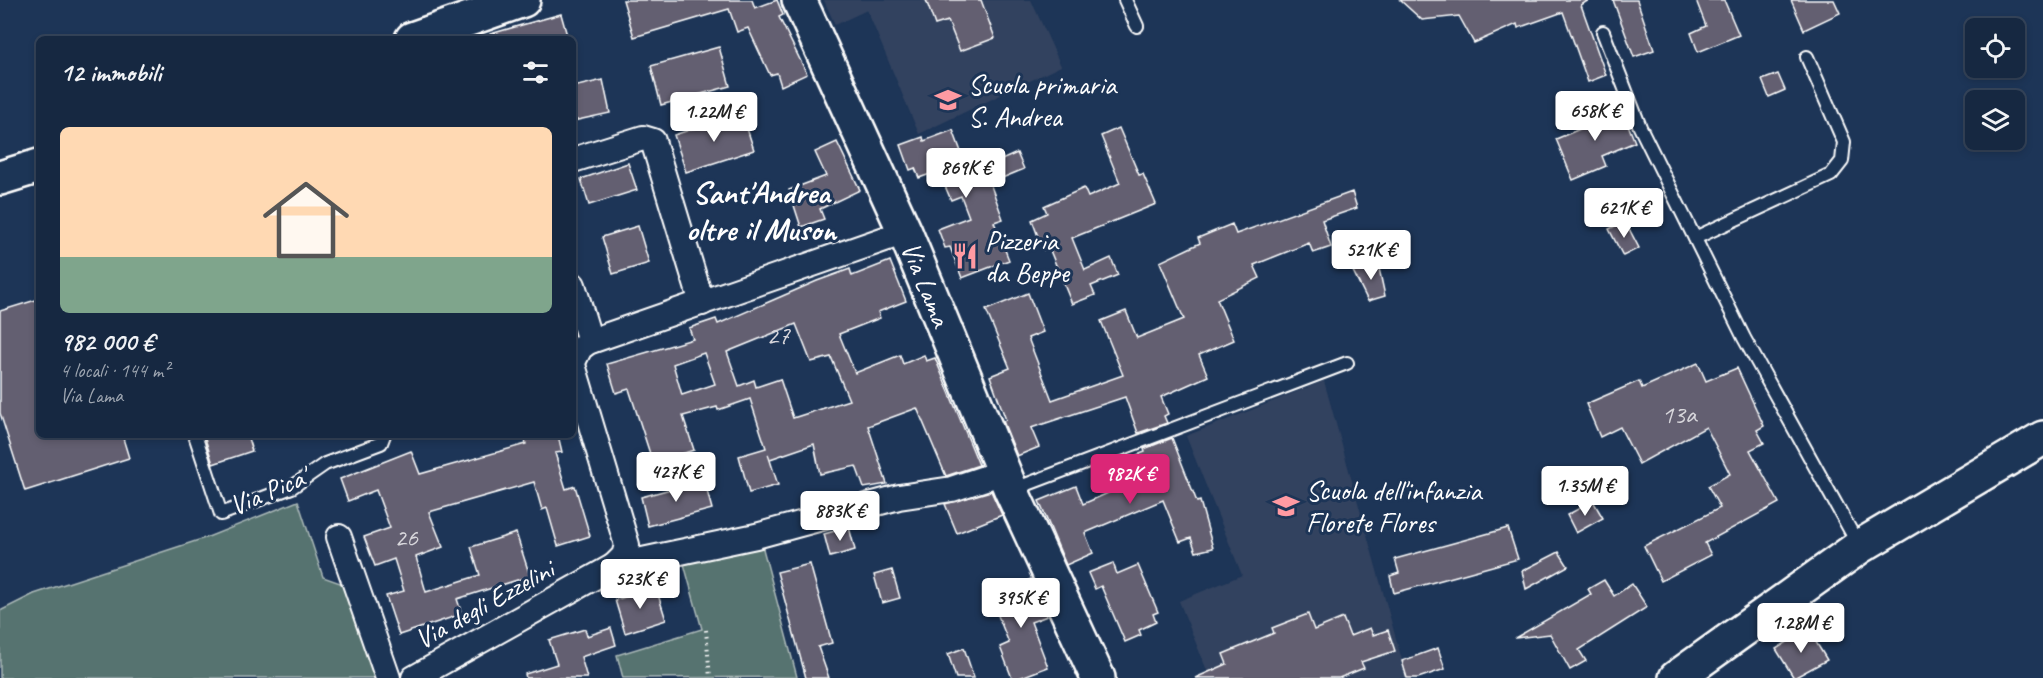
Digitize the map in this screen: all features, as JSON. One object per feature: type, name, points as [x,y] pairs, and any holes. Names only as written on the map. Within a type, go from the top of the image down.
[{"type":"street","points":[[421,36],[523,0]]},
{"type":"street","name":"Via Lama","points":[[799,0],[905,232],[1007,481],[1098,678]]},
{"type":"street","points":[[576,159],[643,138],[653,141],[702,303]]},
{"type":"street","points":[[0,178],[36,167]]},
{"type":"street","points":[[577,357],[702,303],[905,232]]},
{"type":"street","points":[[576,339],[577,357],[627,545],[624,556],[614,566]]},
{"type":"street","points":[[1676,678],[1859,547],[2043,438]]},
{"type":"street","name":"Via degli Ezzelini","points":[[414,678],[614,566],[756,536],[899,497],[1007,481]]},
{"type":"street","points":[[339,537],[388,678]]},
{"type":"lane","points":[[1125,0],[1137,26]]},
{"type":"lane","points":[[1603,32],[1640,128],[1744,338],[1859,547]]},
{"type":"lane","points":[[1695,238],[1831,175],[1842,161],[1844,142],[1807,57]]},
{"type":"lane","points":[[1007,481],[1347,363]]},
{"type":"lane","name":"Via Pica'","points":[[196,438],[221,514],[292,487],[325,464],[381,443],[383,438]]},
{"type":"path","points":[[706,630],[710,678]]},
{"type":"shaded area","name":"Scuola primaria S. Andrea","points":[[824,0],[1031,0],[1061,66],[919,134],[867,10],[835,25]]},
{"type":"shaded area","name":"Scuola dell'infanzia Florete Flores","points":[[1324,381],[1407,678],[1210,678],[1179,601],[1242,575],[1186,436]]},
{"type":"green space","points":[[298,501],[323,577],[343,584],[376,678],[0,678],[0,611],[34,594],[208,537]]},
{"type":"green space","points":[[762,545],[797,677],[623,678],[617,655],[702,629],[684,564]]},
{"type":"building","points":[[623,0],[752,0],[755,8],[777,0],[783,15],[779,17],[807,74],[781,86],[777,73],[770,75],[748,28],[737,32],[729,9],[634,37]]},
{"type":"building","points":[[926,0],[981,0],[995,38],[960,51],[948,21],[935,25]]},
{"type":"building","points":[[1400,0],[1589,0],[1581,5],[1606,75],[1588,82],[1563,12],[1518,28],[1517,24],[1474,43],[1459,16],[1422,20]]},
{"type":"building","points":[[1613,0],[1637,0],[1654,50],[1634,57]]},
{"type":"building","points":[[1696,0],[1724,0],[1739,35],[1698,52],[1691,33],[1706,26]]},
{"type":"building","points":[[1791,0],[1834,0],[1840,13],[1804,30]]},
{"type":"building","points":[[561,14],[567,36],[490,36],[490,34]]},
{"type":"building","points":[[719,47],[730,86],[661,105],[651,66]]},
{"type":"building","points":[[1778,74],[1785,90],[1769,97],[1762,80]]},
{"type":"building","points":[[603,80],[610,113],[576,120],[576,86]]},
{"type":"building","points":[[1620,105],[1635,142],[1602,156],[1606,166],[1573,180],[1556,139],[1587,126],[1584,120]]},
{"type":"building","points":[[742,113],[754,150],[686,172],[674,135]]},
{"type":"building","points":[[1119,128],[1139,175],[1143,174],[1156,204],[1072,238],[1085,270],[1111,258],[1118,275],[1091,286],[1095,295],[1072,304],[1049,248],[1043,250],[1032,220],[1047,213],[1044,206],[1084,188],[1088,197],[1120,183],[1101,136]]},
{"type":"building","points":[[953,130],[963,157],[977,151],[984,168],[1017,153],[1024,169],[990,183],[1003,219],[994,222],[1009,260],[962,278],[950,247],[945,248],[938,229],[969,217],[961,196],[951,200],[945,186],[955,181],[950,167],[919,178],[915,168],[910,170],[901,145],[923,137],[924,141]]},
{"type":"building","points":[[837,142],[860,190],[820,209],[824,219],[801,227],[789,190],[826,176],[815,152]]},
{"type":"building","points":[[628,163],[637,190],[589,205],[581,179]]},
{"type":"building","points":[[1352,192],[1357,208],[1322,220],[1331,247],[1313,253],[1309,243],[1254,265],[1260,278],[1217,299],[1234,340],[1199,355],[1208,376],[1161,397],[1168,414],[1164,416],[1167,423],[1138,433],[1125,397],[1031,428],[1039,447],[1017,456],[1003,421],[1006,420],[990,376],[1010,368],[986,310],[1028,293],[1043,332],[1028,338],[1052,400],[1123,375],[1101,321],[1126,311],[1137,338],[1184,319],[1160,262],[1200,243],[1198,238],[1232,224],[1236,234]]},
{"type":"building","points":[[1625,221],[1639,248],[1623,256],[1609,229]]},
{"type":"building","points":[[638,226],[649,263],[613,274],[602,237]]},
{"type":"building","points":[[1377,259],[1385,296],[1368,301],[1353,271]]},
{"type":"building","points":[[890,261],[906,301],[878,312],[880,318],[839,334],[855,373],[900,355],[903,364],[924,355],[926,361],[935,358],[979,465],[946,476],[917,408],[868,426],[887,484],[864,488],[856,466],[820,474],[814,444],[770,459],[768,454],[778,485],[749,493],[739,456],[766,448],[750,399],[718,410],[717,407],[683,416],[694,450],[653,463],[629,389],[616,393],[607,364],[693,339],[689,328],[716,319],[718,324],[850,269],[852,276]],"holes":[[[796,324],[811,362],[831,357],[849,400],[793,418],[780,379],[756,387],[754,380],[739,386],[727,352]],[[704,353],[715,384],[682,395],[673,364]]]},
{"type":"building","points":[[36,300],[36,438],[123,438],[129,458],[25,491],[0,413],[0,311]]},
{"type":"building","points":[[1698,363],[1706,381],[1737,368],[1764,426],[1757,430],[1764,443],[1750,450],[1779,503],[1705,543],[1711,555],[1661,581],[1644,546],[1720,508],[1708,486],[1730,474],[1706,427],[1639,464],[1620,427],[1600,437],[1586,404],[1639,381],[1642,388]]},
{"type":"building","points":[[205,438],[248,438],[252,451],[213,464]]},
{"type":"building","points":[[525,438],[559,438],[562,452],[555,453],[566,489],[575,486],[590,536],[558,546],[547,508],[542,510],[534,482],[429,512],[443,547],[416,557],[426,592],[480,575],[471,547],[516,533],[530,576],[457,599],[462,614],[399,635],[386,596],[404,591],[394,559],[375,566],[364,537],[390,528],[376,490],[348,501],[340,479],[411,451],[420,474],[526,444]]},
{"type":"building","points":[[1172,438],[1197,502],[1200,501],[1213,548],[1196,552],[1191,538],[1180,542],[1163,500],[1085,533],[1093,553],[1066,565],[1039,501],[1076,486],[1083,504],[1145,477],[1137,455],[1145,452],[1144,449]]},
{"type":"building","points":[[704,480],[712,509],[648,526],[641,497]]},
{"type":"building","points":[[991,491],[1002,515],[957,533],[945,504]]},
{"type":"building","points":[[1593,501],[1603,518],[1576,533],[1567,515]]},
{"type":"building","points":[[849,527],[855,550],[830,557],[824,534]]},
{"type":"building","points":[[1508,528],[1518,559],[1394,593],[1390,576],[1399,573],[1395,559]]},
{"type":"building","points":[[1559,552],[1568,566],[1526,589],[1522,571]]},
{"type":"building","points":[[1113,563],[1117,574],[1138,565],[1158,612],[1153,614],[1156,622],[1139,630],[1141,635],[1125,642],[1101,586],[1095,589],[1088,573]]},
{"type":"building","points":[[810,564],[832,643],[818,647],[829,678],[806,678],[777,572]]},
{"type":"building","points":[[892,570],[900,598],[882,603],[874,575]]},
{"type":"building","points":[[1031,579],[1047,616],[1031,622],[1048,667],[1019,678],[1012,678],[1000,647],[1009,643],[991,598]]},
{"type":"building","points":[[1604,580],[1614,596],[1632,584],[1647,607],[1579,650],[1586,661],[1570,670],[1550,634],[1515,638],[1591,594],[1588,589]]},
{"type":"building","points":[[656,588],[666,620],[625,633],[615,600]]},
{"type":"building","points":[[1308,614],[1314,630],[1343,618],[1350,636],[1370,628],[1373,635],[1388,630],[1395,651],[1361,662],[1364,668],[1339,678],[1195,678],[1227,664],[1223,654],[1274,633],[1272,628]]},
{"type":"building","points":[[611,628],[616,645],[581,657],[587,678],[526,678],[525,674],[557,664],[549,640],[585,629],[587,636]]},
{"type":"building","points":[[1808,629],[1827,660],[1794,678],[1776,649]]},
{"type":"building","points":[[964,648],[974,678],[956,678],[948,654]]},
{"type":"building","points":[[1438,648],[1445,669],[1418,678],[1407,678],[1402,661]]},
{"type":"place","name":"Scuola primaria S. Andrea","points":[[948,100]]},
{"type":"place","name":"Pizzeria da Beppe","points":[[965,256]]},
{"type":"place","name":"Scuola dell'infanzia Florete Flores","points":[[1286,506]]},
{"type":"district","name":"Sant'Andrea oltre il Muson","points":[[761,210]]}]
